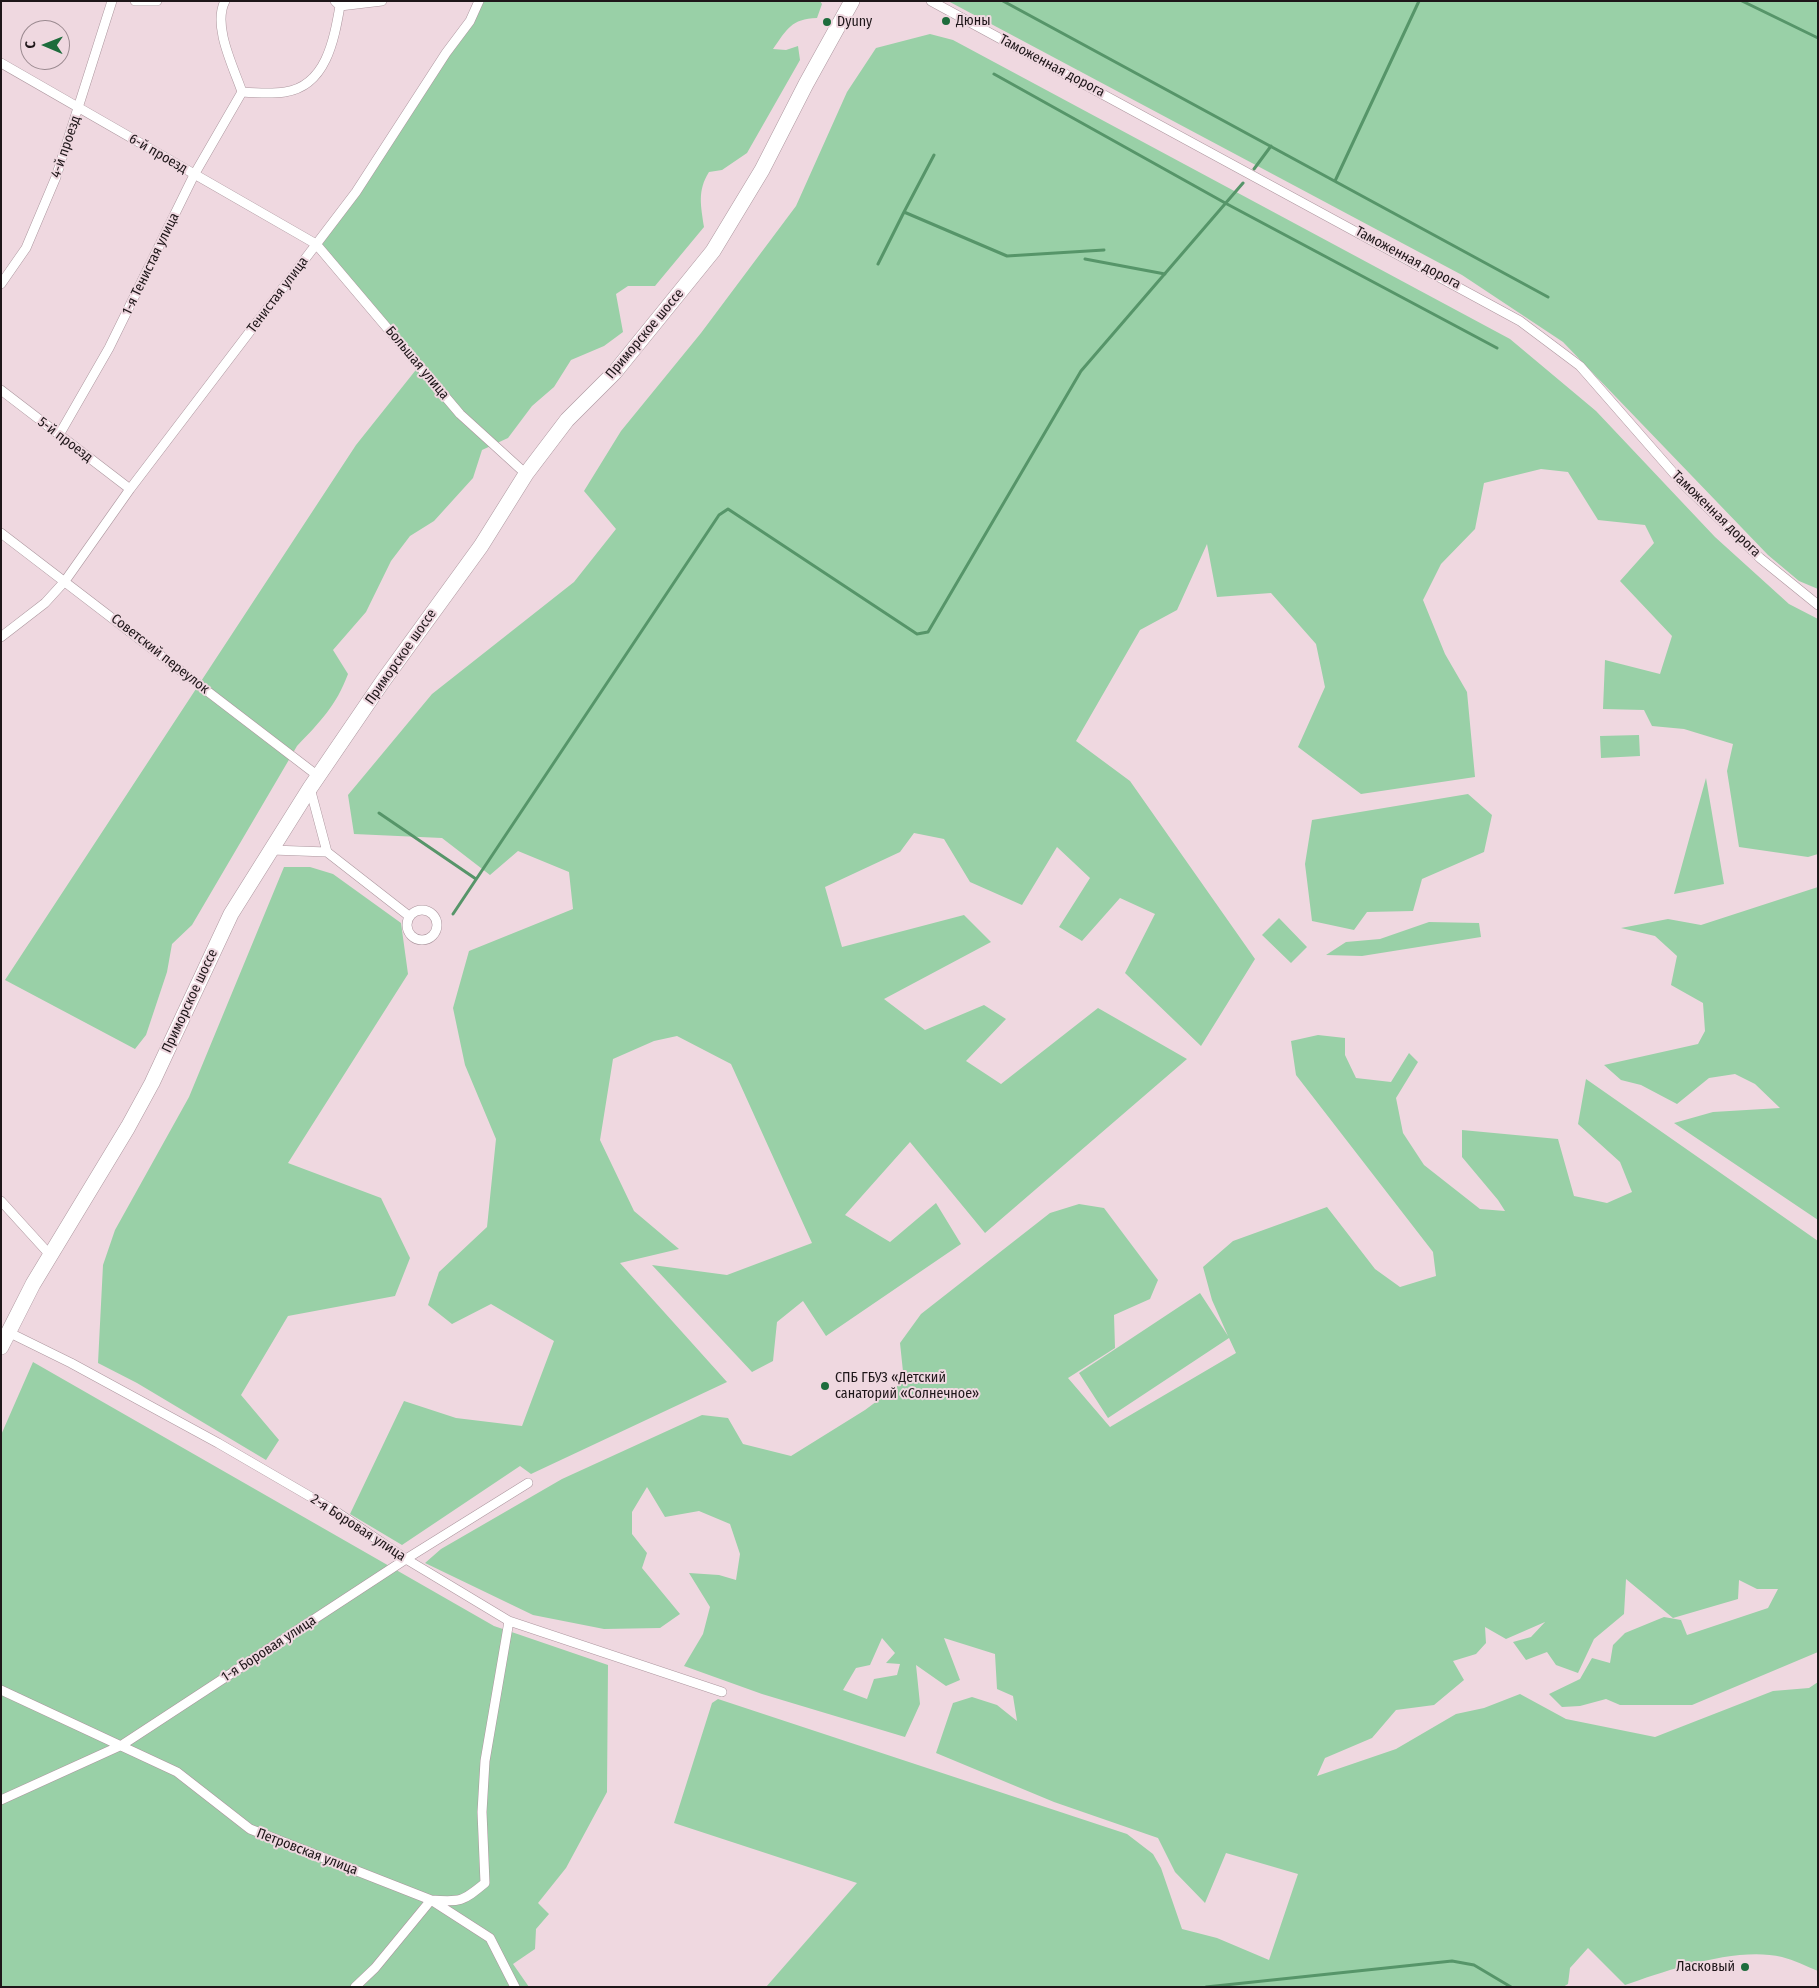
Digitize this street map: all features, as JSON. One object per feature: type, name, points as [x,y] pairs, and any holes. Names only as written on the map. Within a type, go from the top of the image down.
[{"type":"main road","name":"Приморское шоссе","points":[[1,1347],[33,1284],[128,1127],[152,1083],[231,914],[314,782],[383,681],[481,546],[526,474],[567,420],[615,372],[713,251],[762,170],[806,84],[852,1]]},
{"type":"street","name":"4-й проезд","points":[[1,284],[26,248],[56,177],[112,1]]},
{"type":"street","points":[[135,1],[157,1]]},
{"type":"street","points":[[223,2],[223,34],[227,54],[242,92],[287,92],[308,82],[324,65],[335,37],[337,4],[382,1]]},
{"type":"street","name":"Тенистая улица","points":[[1,638],[46,603],[65,581],[130,489],[356,192],[446,53],[470,21],[479,1]]},
{"type":"street","name":"Таможенная дорога","points":[[931,1],[1520,321],[1580,366],[1684,486],[1760,558],[1818,605]]},
{"type":"street","name":"6-й проезд","points":[[1,63],[316,244]]},
{"type":"street","name":"1-я Тенистая улица","points":[[59,435],[109,348],[194,175],[242,92]]},
{"type":"street","name":"Большая улица","points":[[316,244],[460,414],[526,474]]},
{"type":"street","name":"5-й проезд","points":[[1,390],[130,489]]},
{"type":"street","name":"Советский переулок","points":[[1,533],[65,581],[314,782]]},
{"type":"street","points":[[314,782],[327,852]]},
{"type":"street","points":[[272,850],[327,852],[409,916]]},
{"type":"street","points":[[1,1201],[51,1256]]},
{"type":"street","name":"2-я Боровая улица","points":[[8,1332],[71,1363],[218,1443],[335,1511],[406,1559],[509,1621],[722,1692]]},
{"type":"street","name":"1-я Боровая улица","points":[[1,1800],[122,1745],[406,1559],[528,1483]]},
{"type":"street","points":[[356,1987],[375,1968],[431,1900],[454,1902],[466,1899],[485,1883],[482,1812],[485,1761],[509,1621]]},
{"type":"street","name":"Петровская улица","points":[[1,1690],[27,1704],[122,1745],[177,1772],[250,1829],[431,1900],[490,1938],[515,1987]]},
{"type":"green space","points":[[481,1],[820,1],[822,4],[817,18],[801,20],[790,26],[773,49],[786,50],[798,46],[800,60],[747,153],[722,170],[709,172],[701,192],[704,227],[655,286],[628,286],[616,294],[623,332],[604,346],[571,360],[554,387],[532,406],[508,438],[482,450],[473,478],[434,521],[410,536],[391,561],[366,612],[333,650],[348,674],[333,705],[297,746],[192,925],[172,944],[167,972],[146,1035],[135,1049],[5,980],[356,445],[419,366],[322,250],[322,237]]},
{"type":"green space","points":[[948,1],[1818,1],[1818,589],[1799,581],[1768,555],[1563,342],[1462,275]]},
{"type":"green space","points":[[930,34],[953,40],[1510,339],[1596,411],[1715,537],[1789,604],[1818,619],[1818,854],[1808,857],[1739,847],[1727,771],[1733,744],[1684,729],[1652,726],[1644,710],[1603,709],[1605,660],[1660,674],[1672,636],[1620,581],[1654,543],[1645,525],[1598,520],[1568,472],[1541,469],[1484,483],[1475,529],[1441,564],[1423,600],[1445,654],[1467,692],[1475,777],[1361,794],[1298,747],[1325,687],[1316,644],[1271,593],[1217,597],[1207,544],[1177,610],[1140,630],[1076,741],[1130,781],[1255,959],[1201,1046],[1125,973],[1155,914],[1120,898],[1082,941],[1059,927],[1090,878],[1057,847],[1022,905],[970,882],[944,839],[914,833],[900,852],[825,887],[842,947],[964,915],[991,942],[884,999],[925,1030],[984,1005],[1006,1019],[966,1061],[1001,1084],[1098,1008],[1187,1059],[985,1233],[910,1142],[845,1215],[890,1242],[936,1203],[961,1244],[826,1336],[803,1301],[777,1322],[773,1361],[752,1372],[652,1265],[727,1275],[812,1243],[731,1064],[677,1036],[654,1041],[613,1059],[600,1140],[634,1211],[679,1249],[620,1263],[727,1382],[531,1474],[520,1466],[402,1545],[350,1514],[404,1401],[456,1418],[522,1426],[554,1341],[491,1304],[452,1324],[428,1305],[439,1272],[487,1227],[496,1139],[465,1065],[453,1008],[469,951],[573,909],[569,872],[518,851],[490,875],[442,838],[354,834],[348,795],[432,694],[574,582],[616,529],[584,491],[621,431],[701,333],[796,206],[847,92],[876,48]]},
{"type":"green space","points":[[1639,735],[1640,756],[1601,758],[1600,736]]},
{"type":"green space","points":[[1706,778],[1724,884],[1674,894]]},
{"type":"green space","points":[[1468,794],[1492,815],[1484,852],[1422,879],[1413,911],[1367,912],[1354,930],[1312,921],[1305,864],[1312,820]]},
{"type":"green space","points":[[284,867],[310,867],[333,874],[401,923],[408,974],[288,1163],[381,1198],[410,1258],[395,1296],[288,1316],[241,1395],[279,1440],[266,1460],[137,1383],[98,1363],[103,1265],[115,1230],[189,1097]]},
{"type":"green space","points":[[1818,887],[1818,1220],[1674,1123],[1713,1112],[1780,1108],[1755,1084],[1735,1074],[1709,1078],[1677,1104],[1641,1085],[1621,1080],[1604,1065],[1698,1044],[1705,1031],[1703,1003],[1671,985],[1677,956],[1655,936],[1621,928],[1668,919],[1701,925]]},
{"type":"green space","points":[[1279,918],[1307,947],[1291,963],[1262,935]]},
{"type":"green space","points":[[1429,922],[1479,923],[1481,937],[1362,956],[1326,955],[1346,942],[1380,939]]},
{"type":"green space","points":[[1318,1035],[1345,1038],[1345,1055],[1356,1078],[1391,1082],[1409,1053],[1418,1062],[1396,1098],[1403,1133],[1424,1165],[1480,1209],[1505,1211],[1462,1157],[1462,1130],[1558,1139],[1574,1196],[1607,1203],[1632,1192],[1620,1162],[1578,1124],[1586,1079],[1818,1241],[1818,1652],[1692,1705],[1620,1705],[1606,1699],[1580,1706],[1562,1707],[1549,1694],[1580,1679],[1592,1658],[1610,1663],[1613,1645],[1625,1633],[1664,1617],[1681,1620],[1687,1635],[1768,1608],[1778,1589],[1757,1589],[1739,1580],[1738,1599],[1673,1618],[1626,1579],[1624,1614],[1594,1639],[1578,1673],[1556,1665],[1547,1652],[1526,1660],[1513,1642],[1531,1637],[1545,1622],[1506,1639],[1485,1627],[1486,1643],[1476,1654],[1453,1661],[1464,1680],[1434,1705],[1396,1710],[1372,1738],[1325,1758],[1317,1776],[1396,1749],[1456,1714],[1484,1708],[1520,1694],[1566,1719],[1655,1737],[1773,1691],[1809,1688],[1818,1682],[1818,1971],[1782,1957],[1764,1954],[1745,1955],[1703,1961],[1625,1985],[1588,1948],[1570,1968],[1568,1984],[1563,1987],[766,1987],[857,1883],[674,1823],[712,1703],[718,1699],[1127,1834],[1153,1854],[1161,1868],[1182,1929],[1217,1938],[1269,1960],[1298,1874],[1226,1853],[1205,1903],[1175,1872],[1158,1838],[1054,1802],[936,1753],[953,1703],[972,1697],[997,1705],[1017,1721],[1013,1696],[997,1689],[995,1654],[944,1638],[960,1680],[946,1686],[916,1665],[920,1704],[905,1737],[762,1694],[684,1666],[703,1634],[710,1607],[689,1573],[719,1575],[736,1580],[740,1554],[730,1524],[699,1511],[665,1517],[647,1487],[632,1512],[632,1534],[647,1553],[642,1568],[680,1614],[660,1628],[604,1629],[533,1615],[425,1563],[441,1549],[562,1479],[702,1415],[728,1418],[743,1444],[791,1456],[865,1410],[904,1381],[900,1343],[921,1314],[1050,1213],[1079,1204],[1104,1208],[1158,1280],[1150,1299],[1114,1315],[1115,1348],[1068,1378],[1110,1427],[1236,1353],[1229,1338],[1108,1418],[1079,1373],[1200,1293],[1228,1336],[1212,1300],[1203,1267],[1233,1241],[1327,1207],[1375,1269],[1400,1287],[1436,1276],[1433,1252],[1296,1075],[1291,1041]],"holes":[[[882,1638],[895,1653],[886,1663],[900,1664],[897,1675],[874,1679],[867,1699],[843,1690],[856,1668],[870,1665]]]},
{"type":"green space","points":[[33,1362],[494,1626],[608,1665],[607,1792],[566,1868],[538,1903],[549,1914],[536,1929],[535,1949],[513,1964],[529,1987],[1,1987],[1,1435]]},
{"type":"waterway","points":[[1003,1],[1548,297]]},
{"type":"waterway","points":[[1335,181],[1419,1]]},
{"type":"waterway","points":[[1742,1],[1818,38]]},
{"type":"waterway","points":[[994,74],[1227,204],[1497,348]]},
{"type":"waterway","points":[[1254,169],[1271,146]]},
{"type":"waterway","points":[[904,212],[934,155]]},
{"type":"waterway","points":[[453,914],[719,515],[728,509],[917,634],[928,632],[1081,371],[1243,183]]},
{"type":"waterway","points":[[878,264],[904,212],[1007,256],[1104,250]]},
{"type":"waterway","points":[[1085,259],[1165,274]]},
{"type":"waterway","points":[[379,813],[476,879]]},
{"type":"waterway","points":[[1206,1987],[1452,1961],[1474,1965],[1511,1987]]},
{"type":"place","name":"Дюны","points":[[946,21]]},
{"type":"place","name":"Dyuny","points":[[827,22]]},
{"type":"place","name":"СПБ ГБУЗ «Детский санаторий «Солнечное»","points":[[825,1386]]},
{"type":"place","name":"Ласковый","points":[[1745,1967]]}]
